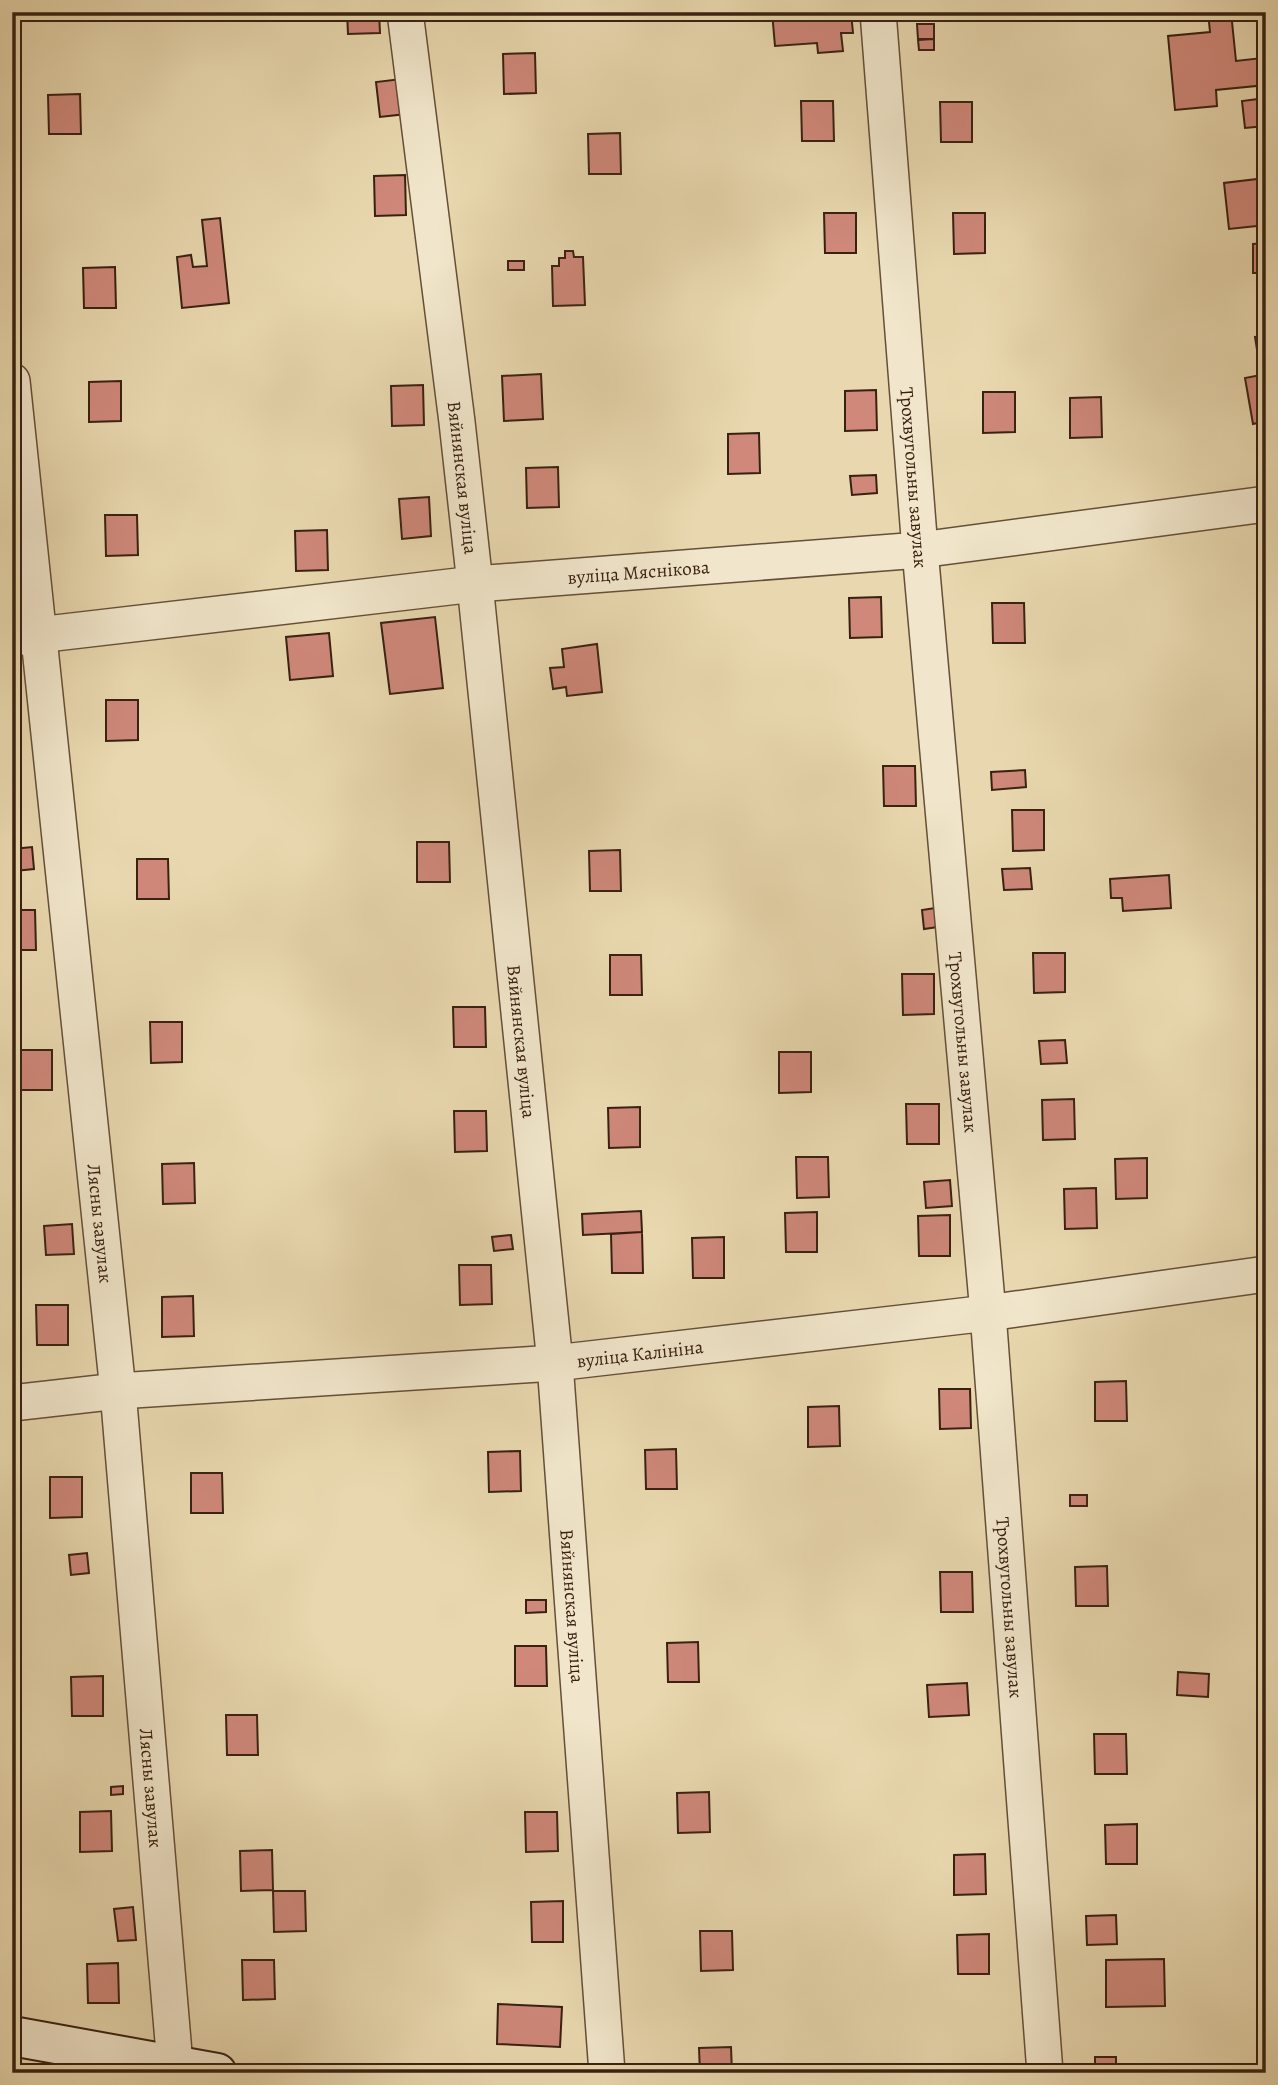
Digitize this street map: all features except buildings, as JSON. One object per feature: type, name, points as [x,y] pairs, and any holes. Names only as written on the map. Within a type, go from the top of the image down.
[{"type":"main road","points":[[12,2036],[172,2069],[217,2073]]},
{"type":"street","name":"Вяйнянская вуліца","points":[[405,12],[475,584],[555,1363],[607,2073]]},
{"type":"street","name":"Трохвугольны завулак","points":[[878,12],[920,550],[988,1313],[1045,2073]]},
{"type":"street","name":"Лясны завулак","points":[[12,382],[26,637],[118,1391],[172,2069]]},
{"type":"street","name":"вуліца Мяснікова","points":[[26,637],[475,584],[920,550],[1266,504]]},
{"type":"street","name":"вуліца Калініна","points":[[12,1403],[118,1391],[555,1363],[988,1313],[1266,1274]]}]
